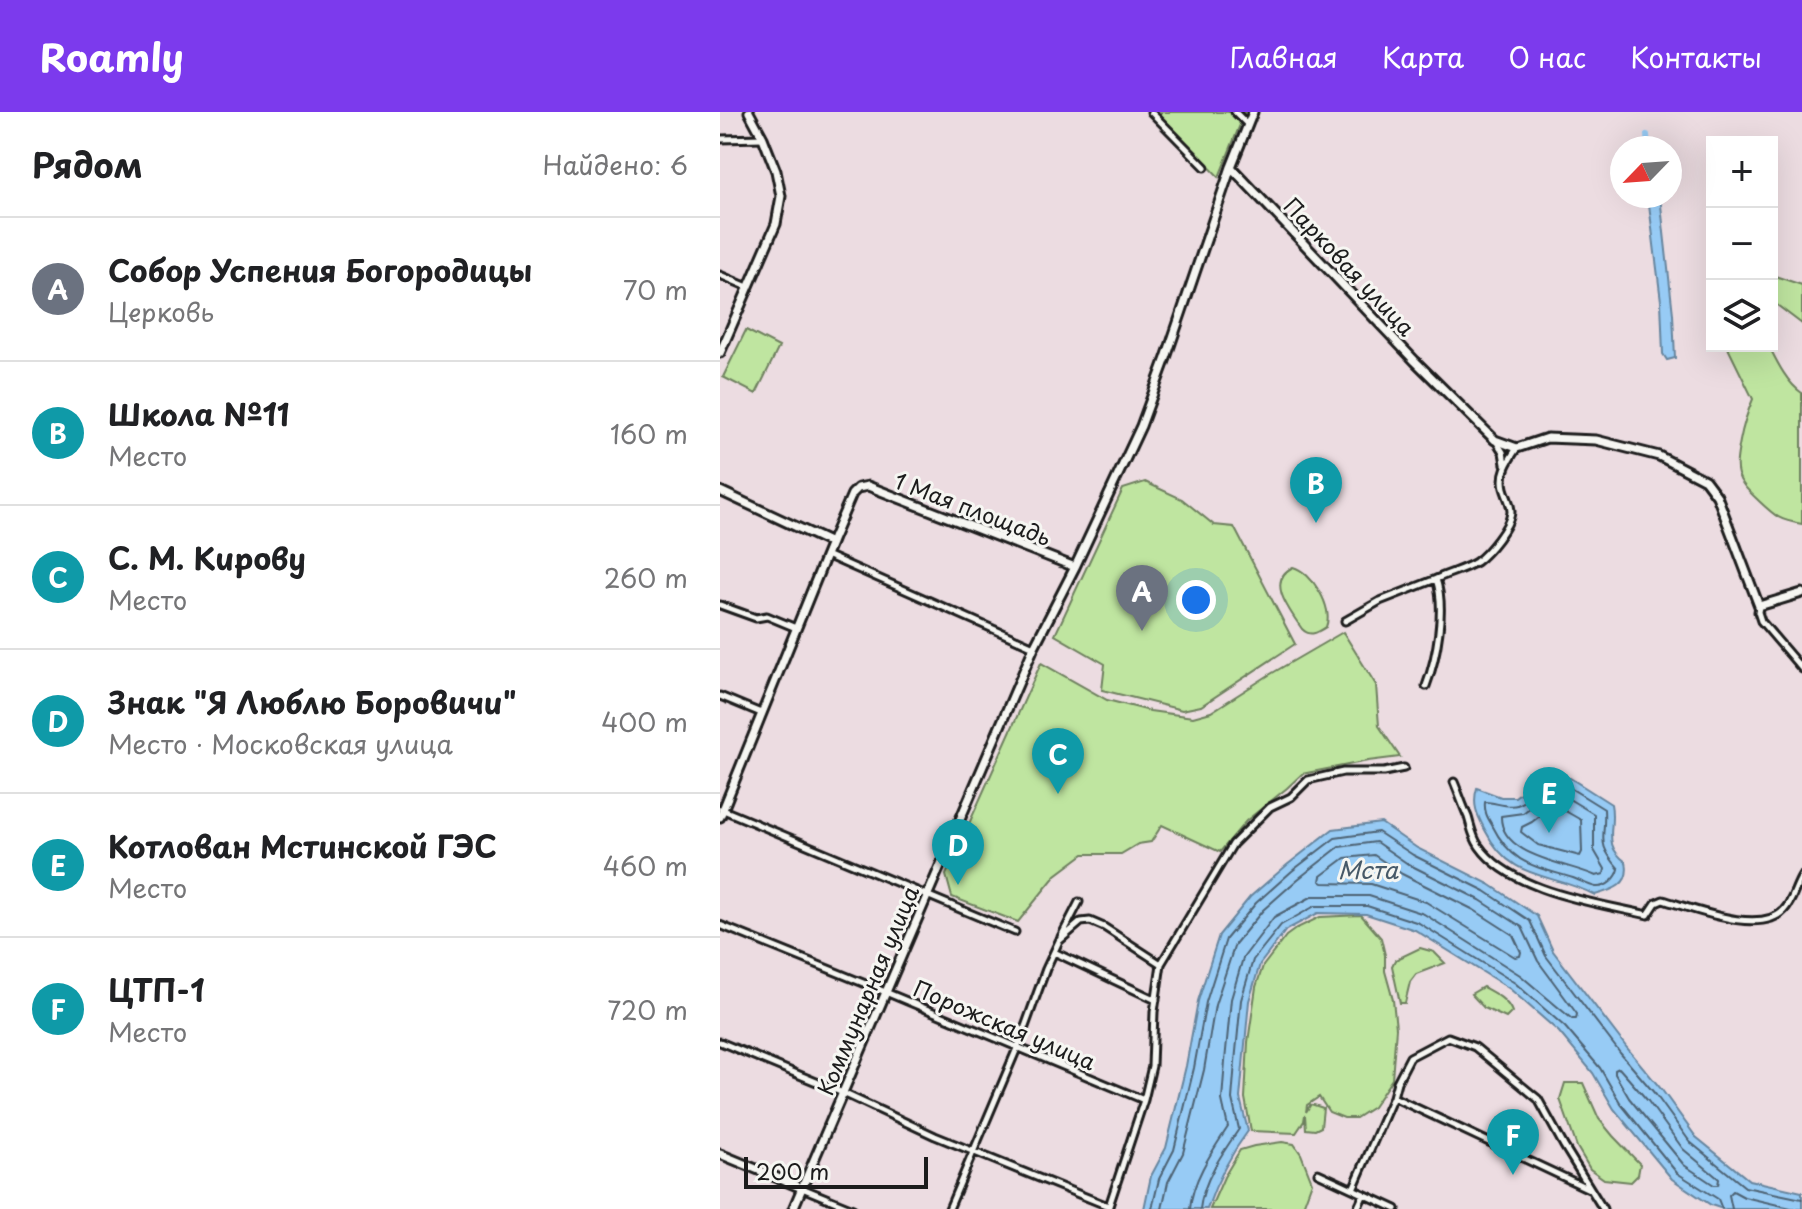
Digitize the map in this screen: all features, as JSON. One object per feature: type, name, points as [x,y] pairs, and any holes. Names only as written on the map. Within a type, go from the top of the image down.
[{"type":"main road","points":[[720,353],[776,224],[781,196],[776,171],[749,112]]},
{"type":"main road","points":[[1075,567],[1141,426],[1253,112]]},
{"type":"main road","name":"Парковая улица","points":[[1231,167],[1415,361],[1495,440],[1517,448]]},
{"type":"main road","points":[[1517,448],[1547,438],[1596,440],[1659,456],[1705,480],[1717,496],[1759,606],[1802,593]]},
{"type":"main road","name":"1 Мая площадь","points":[[831,543],[852,494],[858,488],[868,486],[1075,567]]},
{"type":"main road","points":[[720,491],[831,543],[721,812]]},
{"type":"main road","name":"Коммунарная улица","points":[[793,1209],[1034,647],[1075,567]]},
{"type":"main road","points":[[720,1154],[802,1188]]},
{"type":"street","points":[[1151,112],[1205,167]]},
{"type":"street","points":[[1235,112],[1248,125]]},
{"type":"street","points":[[720,139],[763,138]]},
{"type":"street","points":[[720,275],[748,287]]},
{"type":"street","points":[[1495,440],[1503,452],[1505,470]]},
{"type":"street","points":[[1345,621],[1380,601],[1475,562],[1492,546],[1509,519],[1511,511],[1503,477],[1507,463],[1517,448]]},
{"type":"street","points":[[826,555],[1034,647]]},
{"type":"street","points":[[1426,686],[1435,664],[1438,639],[1440,590],[1436,579]]},
{"type":"street","points":[[720,605],[756,618],[767,616],[796,628]]},
{"type":"street","points":[[1759,606],[1761,621],[1802,669]]},
{"type":"street","points":[[720,696],[761,713]]},
{"type":"street","points":[[720,1042],[1108,1208],[1144,1100],[1152,1066],[1161,964],[1233,844],[1270,807],[1291,797],[1308,780],[1343,772],[1384,772],[1404,768]]},
{"type":"street","points":[[1454,782],[1478,845],[1504,870],[1524,883],[1586,900],[1648,915],[1656,903],[1663,900],[1730,918],[1773,919],[1786,909],[1802,876]]},
{"type":"street","points":[[721,812],[1015,932]]},
{"type":"street","points":[[949,1209],[1018,1046],[1046,969],[1079,902]]},
{"type":"street","points":[[1059,941],[1081,922],[1090,921],[1161,964]]},
{"type":"street","name":"Порожская улица","points":[[720,925],[1144,1100]]},
{"type":"street","points":[[1054,952],[1156,1000]]},
{"type":"street","points":[[1353,1189],[1410,1057],[1448,1037],[1475,1047],[1538,1099],[1603,1209]]},
{"type":"street","points":[[1393,1097],[1590,1189]]},
{"type":"street","points":[[1318,1173],[1396,1209]]},
{"type":"street","points":[[802,1188],[853,1209]]},
{"type":"street","points":[[1357,1209],[1364,1194]]},
{"type":"green space","points":[[1156,112],[1245,112],[1219,177]]},
{"type":"green space","points":[[1778,277],[1802,285],[1802,324],[1778,306]]},
{"type":"green space","points":[[746,330],[779,347],[756,394],[723,377]]},
{"type":"green space","points":[[1730,352],[1772,352],[1787,378],[1802,393],[1802,524],[1774,514],[1740,480],[1737,461],[1740,441],[1753,399]]},
{"type":"green space","points":[[1145,482],[1182,499],[1214,525],[1234,527],[1295,644],[1201,706],[1182,710],[1102,690],[1105,664],[1055,635],[1123,489]]},
{"type":"green space","points":[[1293,567],[1314,583],[1324,601],[1328,619],[1326,627],[1317,632],[1308,633],[1302,629],[1282,596],[1281,580]]},
{"type":"green space","points":[[1343,632],[1376,685],[1379,726],[1400,757],[1302,774],[1246,821],[1220,852],[1162,825],[1151,842],[1138,844],[1121,854],[1084,854],[1056,875],[1018,922],[952,897],[946,875],[1041,663],[1107,700],[1150,711],[1193,717],[1211,712]]},
{"type":"green space","points":[[1361,915],[1381,938],[1385,955],[1396,1028],[1392,1079],[1373,1107],[1356,1118],[1344,1118],[1329,1112],[1319,1097],[1307,1105],[1306,1112],[1311,1104],[1323,1108],[1321,1127],[1315,1130],[1306,1129],[1305,1115],[1296,1133],[1251,1131],[1245,1098],[1248,1042],[1256,987],[1263,966],[1286,936],[1297,928],[1320,917]]},
{"type":"green space","points":[[1420,948],[1434,952],[1445,963],[1416,974],[1410,982],[1405,1003],[1400,1003],[1392,966],[1395,960]]},
{"type":"green space","points":[[1483,987],[1507,1003],[1512,1012],[1506,1018],[1484,1008],[1471,994]]},
{"type":"green space","points":[[1565,1083],[1583,1083],[1599,1119],[1640,1164],[1638,1175],[1631,1182],[1604,1179],[1590,1169],[1577,1147],[1560,1099]]},
{"type":"green space","points":[[1282,1142],[1294,1144],[1312,1182],[1302,1209],[1210,1209],[1240,1150]]},
{"type":"water","points":[[1649,208],[1661,208],[1675,358],[1667,360],[1663,354],[1661,301]]},
{"type":"water","points":[[1550,776],[1570,778],[1611,804],[1612,842],[1618,855],[1626,862],[1627,870],[1619,885],[1595,895],[1520,868],[1507,859],[1485,830],[1476,809],[1477,788],[1501,797],[1515,797],[1538,779]]},
{"type":"water","name":"Мста","points":[[1381,823],[1417,848],[1489,884],[1537,916],[1553,951],[1696,1137],[1749,1180],[1802,1192],[1802,1209],[1723,1209],[1711,1205],[1672,1179],[1614,1109],[1593,1073],[1559,1032],[1510,989],[1415,930],[1366,914],[1318,913],[1286,930],[1260,964],[1249,1001],[1240,1098],[1248,1131],[1224,1168],[1207,1209],[1144,1209],[1151,1176],[1166,1148],[1198,1001],[1219,935],[1250,897],[1333,829]]},
{"type":"place","name":"Школа №11","points":[[1316,523]]},
{"type":"place","name":"Собор Успения Богородицы","points":[[1142,631]]},
{"type":"place","name":"С. М. Кирову","points":[[1058,794]]},
{"type":"place","name":"Котлован Мстинской ГЭС","points":[[1549,833]]},
{"type":"place","name":"Знак \"Я Люблю Боровичи\"","points":[[958,885]]},
{"type":"place","name":"ЦТП-1","points":[[1513,1175]]}]
